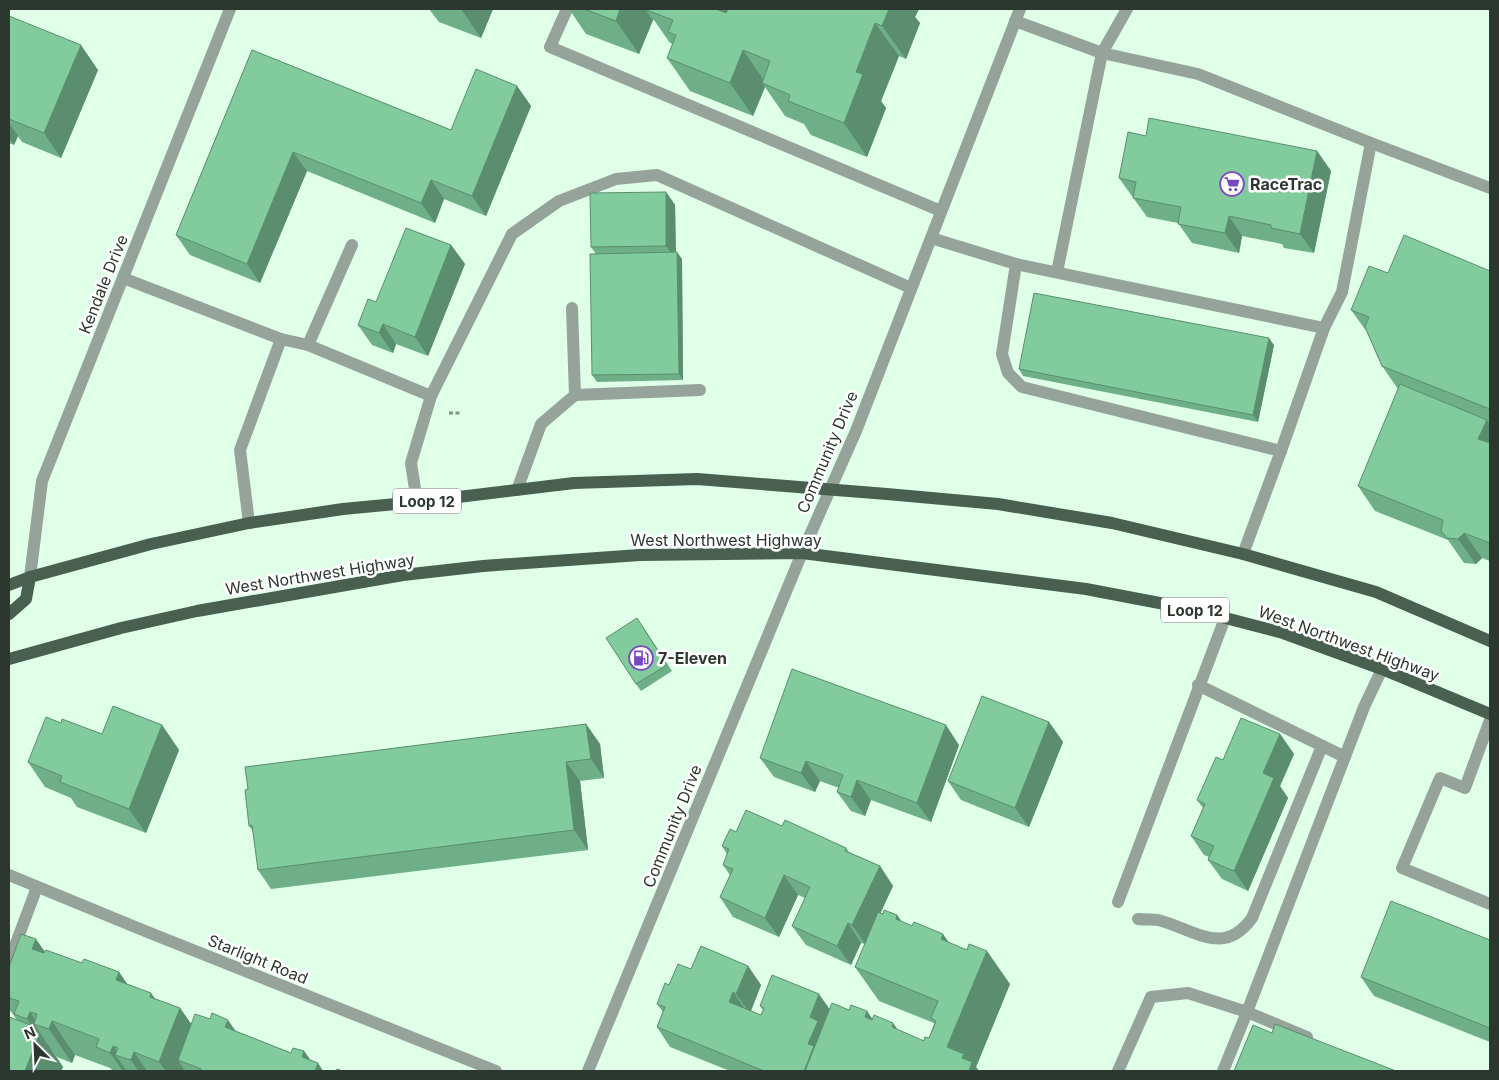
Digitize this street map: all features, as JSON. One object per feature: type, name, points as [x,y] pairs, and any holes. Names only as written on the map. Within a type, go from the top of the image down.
[{"type":"main road","name":"Loop 12","points":[[9,585],[30,577],[151,544],[249,523],[343,509],[574,483],[697,479],[998,504],[1112,523],[1243,554],[1376,592],[1490,641]]},
{"type":"main road","name":"West Northwest Highway","points":[[9,659],[121,628],[197,611],[403,575],[483,566],[631,556],[802,553],[1086,588],[1191,609],[1283,633],[1382,670],[1490,714]]},
{"type":"main road","points":[[9,614],[26,599],[30,577]]},
{"type":"street","name":"Kendale Drive","points":[[30,577],[42,481],[230,9]]},
{"type":"street","points":[[567,9],[550,47],[941,211]]},
{"type":"street","name":"Community Drive","points":[[588,1071],[802,553],[856,431],[1020,9]]},
{"type":"street","points":[[1057,272],[1102,53],[1127,9]]},
{"type":"street","points":[[1015,21],[1102,53],[1198,74],[1490,188]]},
{"type":"street","points":[[1243,554],[1324,328],[1342,292],[1371,143]]},
{"type":"street","points":[[417,502],[411,463],[431,396],[512,234],[559,201],[616,179],[656,175],[911,288]]},
{"type":"street","points":[[931,238],[1016,264],[1324,328]]},
{"type":"street","points":[[308,345],[352,244]]},
{"type":"street","points":[[1016,264],[1002,354],[1008,373],[1022,387],[1281,451]]},
{"type":"street","points":[[123,278],[281,339],[308,345],[431,396]]},
{"type":"street","points":[[572,308],[575,395]]},
{"type":"street","points":[[249,523],[240,450],[281,339]]},
{"type":"street","points":[[517,490],[541,424],[575,395],[700,390]]},
{"type":"street","points":[[1118,902],[1198,685],[1225,618]]},
{"type":"street","points":[[1223,1071],[1248,1012],[1364,707],[1382,670]]},
{"type":"street","points":[[1198,685],[1345,757]]},
{"type":"street","points":[[1490,720],[1464,788],[1440,778],[1402,868],[1490,904]]},
{"type":"street","points":[[1138,919],[1157,920],[1207,938],[1220,939],[1234,936],[1244,928],[1252,918],[1322,746]]},
{"type":"street","name":"Starlight Road","points":[[9,875],[496,1071]]},
{"type":"street","points":[[9,962],[12,945],[36,887]]},
{"type":"street","points":[[1118,1071],[1151,997],[1188,993],[1248,1012],[1320,1042]]},
{"type":"building","points":[[584,9],[620,9],[616,21]]},
{"type":"building","points":[[647,9],[716,9],[726,13],[728,9],[889,9],[882,26],[875,23],[856,72],[863,74],[844,123],[788,101],[790,95],[762,83],[770,61],[743,50],[730,83],[667,58],[676,35],[668,32],[673,20]]},
{"type":"building","points":[[9,16],[81,45],[44,133],[9,119]]},
{"type":"building","points":[[252,50],[451,130],[476,69],[517,86],[472,196],[431,180],[421,203],[293,152],[247,264],[176,235]]},
{"type":"building","name":"RaceTrac","points":[[1149,118],[1317,151],[1300,234],[1271,228],[1271,225],[1229,216],[1225,233],[1178,224],[1181,207],[1133,198],[1136,182],[1119,178],[1128,132],[1146,136]]},
{"type":"building","points":[[666,192],[666,246],[591,247],[590,193]]},
{"type":"building","points":[[406,228],[451,245],[415,337],[383,324],[379,333],[358,325],[368,299],[376,302]]},
{"type":"building","points":[[1404,235],[1490,271],[1490,409],[1382,366],[1365,327],[1369,317],[1351,310],[1369,266],[1388,273]]},
{"type":"building","points":[[677,252],[679,374],[592,375],[590,254]]},
{"type":"building","points":[[1034,293],[1269,338],[1253,415],[1019,369]]},
{"type":"building","points":[[1400,384],[1487,420],[1478,439],[1490,443],[1490,543],[1464,533],[1458,539],[1447,538],[1441,531],[1443,520],[1358,486]]},
{"type":"building","name":"7-Eleven","points":[[637,618],[667,665],[636,684],[606,638]]},
{"type":"building","points":[[792,669],[946,725],[917,803],[857,780],[851,797],[837,792],[843,775],[806,761],[801,773],[760,758]]},
{"type":"building","points":[[982,696],[1049,722],[1015,808],[948,781]]},
{"type":"building","points":[[113,706],[162,725],[129,809],[60,782],[62,776],[28,762],[46,717],[61,723],[62,719],[102,734]]},
{"type":"building","points":[[1241,718],[1280,734],[1263,773],[1274,778],[1234,871],[1208,860],[1214,846],[1191,836],[1205,804],[1197,800],[1216,757],[1223,760]]},
{"type":"building","points":[[586,724],[591,759],[566,762],[574,830],[258,870],[252,825],[249,826],[245,790],[248,789],[245,767]]},
{"type":"building","points":[[746,810],[782,826],[785,820],[846,848],[845,851],[880,866],[852,925],[848,923],[837,946],[792,926],[810,887],[784,875],[765,918],[720,897],[733,869],[723,865],[729,849],[722,846],[730,829],[736,832]]},
{"type":"building","points":[[1391,901],[1490,940],[1490,1028],[1361,977]]},
{"type":"building","points":[[884,910],[897,915],[896,919],[912,926],[914,922],[943,934],[941,939],[967,950],[969,944],[987,951],[947,1047],[964,1054],[962,1058],[972,1062],[969,1071],[805,1071],[832,1003],[849,1010],[851,1005],[867,1011],[865,1017],[872,1020],[874,1015],[893,1023],[892,1027],[924,1041],[925,1037],[929,1038],[936,1021],[931,1018],[938,1001],[855,967],[878,912],[883,914]]},
{"type":"building","points":[[21,934],[36,939],[32,949],[44,953],[46,950],[82,963],[84,959],[119,972],[116,980],[151,993],[150,997],[180,1008],[159,1062],[134,1052],[131,1060],[115,1055],[118,1048],[113,1046],[110,1053],[96,1047],[99,1039],[52,1021],[49,1029],[34,1024],[37,1014],[30,1012],[27,1019],[14,1014],[19,1001],[9,998],[9,967]]},
{"type":"building","points":[[701,946],[748,966],[736,994],[733,992],[729,1002],[761,1015],[764,1008],[760,1006],[772,975],[819,994],[810,1017],[818,1021],[808,1044],[814,1046],[804,1071],[764,1071],[657,1027],[665,1007],[657,1004],[665,983],[669,985],[678,964],[691,969]]},
{"type":"building","points":[[212,1013],[228,1020],[225,1027],[291,1053],[293,1048],[304,1051],[302,1057],[318,1063],[315,1071],[201,1071],[201,1069],[178,1060],[195,1014],[210,1019]]},
{"type":"building","points":[[9,1017],[33,1026],[31,1030],[40,1033],[25,1071],[9,1071]]},
{"type":"building","points":[[1275,1024],[1396,1071],[1234,1071],[1253,1025],[1272,1033]]},
{"type":"place","name":"RaceTrac","points":[[1232,184]]},
{"type":"place","name":"7-Eleven","points":[[641,658]]}]
